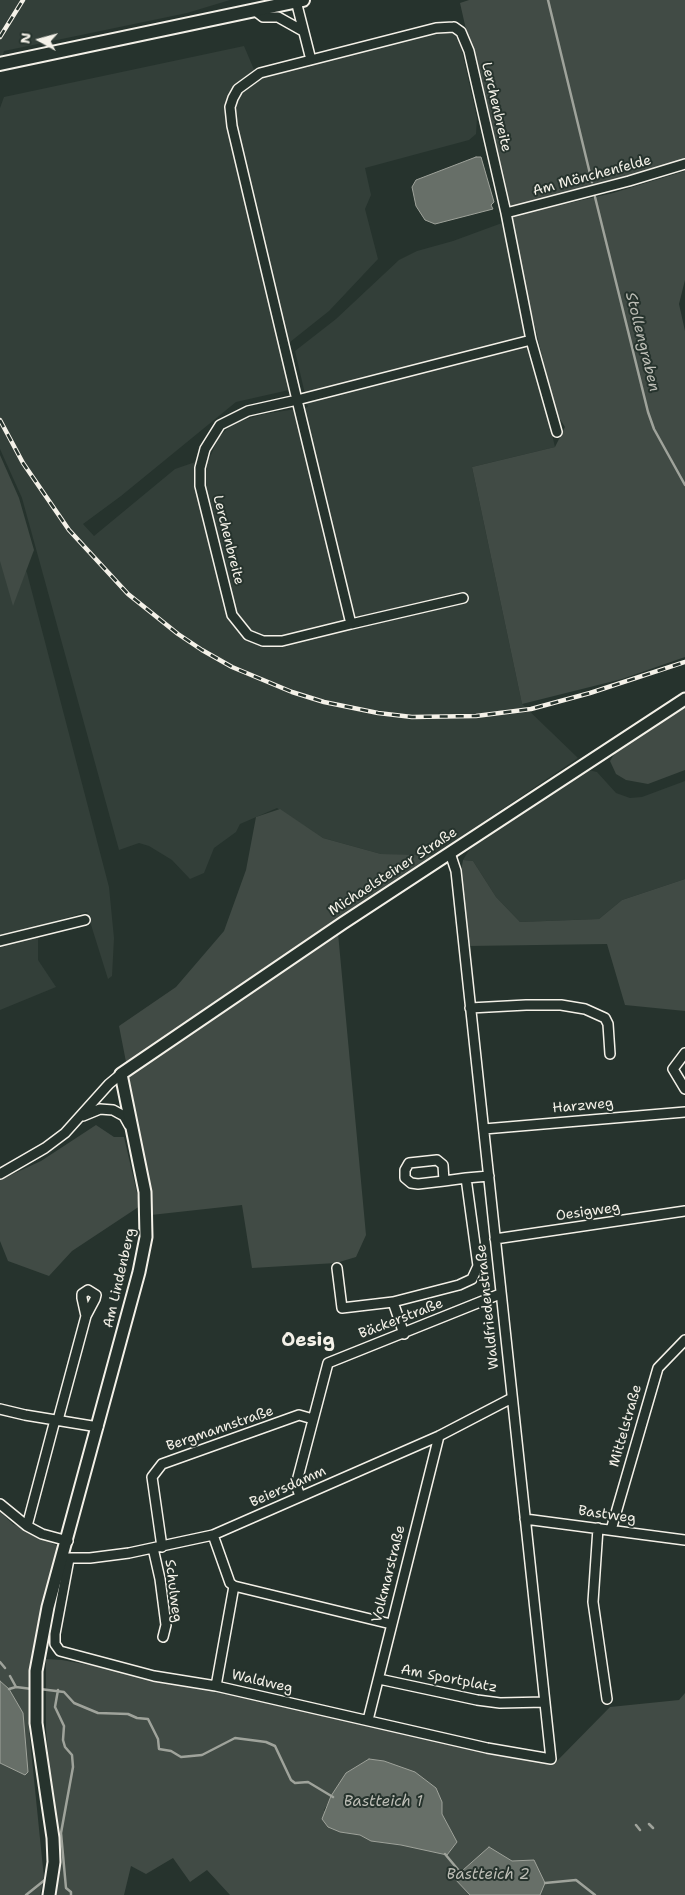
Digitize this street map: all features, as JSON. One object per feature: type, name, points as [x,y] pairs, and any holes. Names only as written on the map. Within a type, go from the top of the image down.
[{"type":"main road","points":[[0,64],[299,1]]},
{"type":"street","points":[[299,1],[303,31],[311,60]]},
{"type":"street","points":[[254,10],[263,17],[278,17],[303,31]]},
{"type":"street","name":"Lerchenbreite","points":[[351,624],[238,153],[230,108],[238,89],[260,73],[436,28],[454,27],[461,32],[466,41],[506,213],[531,340],[556,432]]},
{"type":"street","name":"Am Mönchenfelde","points":[[506,213],[629,181],[685,164]]},
{"type":"street","name":"Lerchenbreite","points":[[463,598],[272,642],[256,640],[242,629],[232,615],[200,486],[200,468],[205,449],[220,425],[248,411],[531,340]]},
{"type":"street","name":"Michaelsteiner Straße","points":[[120,1074],[240,992],[685,699]]},
{"type":"street","name":"Waldfriedenstraße","points":[[450,853],[456,871],[500,1294],[552,1759]]},
{"type":"street","points":[[0,941],[85,920]]},
{"type":"street","points":[[470,1008],[526,1005],[585,1009],[605,1018],[608,1024],[610,1054]]},
{"type":"street","points":[[685,1053],[673,1069],[685,1089]]},
{"type":"street","points":[[0,1174],[45,1148],[80,1117],[120,1074]]},
{"type":"street","name":"Am Lindenberg","points":[[49,1895],[54,1862],[53,1838],[36,1723],[35,1689],[40,1642],[67,1551],[146,1237],[145,1192],[120,1074]]},
{"type":"street","points":[[80,1117],[105,1109],[119,1113],[130,1126]]},
{"type":"street","name":"Harzweg","points":[[484,1129],[685,1112]]},
{"type":"street","points":[[444,1181],[489,1176]]},
{"type":"street","points":[[337,1268],[342,1308],[393,1302],[459,1285],[472,1279],[477,1273],[478,1266],[466,1178]]},
{"type":"street","name":"Oesigweg","points":[[495,1239],[685,1212]]},
{"type":"street","name":"Bäckerstraße","points":[[300,1496],[296,1485],[328,1363],[500,1294]]},
{"type":"street","points":[[393,1302],[404,1334]]},
{"type":"street","name":"Am Lindenberg","points":[[27,1526],[86,1316]]},
{"type":"street","name":"Mittelstraße","points":[[611,1530],[658,1368],[685,1340]]},
{"type":"street","name":"Beiersdamm","points":[[67,1551],[158,1548],[213,1535],[439,1436],[512,1398]]},
{"type":"street","points":[[0,1409],[98,1427]]},
{"type":"street","name":"Bergmannstraße","points":[[158,1548],[152,1477],[162,1464],[299,1415],[313,1419]]},
{"type":"street","name":"Volkmarstraße","points":[[368,1720],[439,1436]]},
{"type":"street","points":[[0,1504],[27,1526],[67,1551]]},
{"type":"street","name":"Bastweg","points":[[526,1519],[685,1540]]},
{"type":"street","points":[[598,1528],[593,1602],[607,1699]]},
{"type":"street","points":[[213,1535],[230,1583],[234,1586],[392,1624]]},
{"type":"street","name":"Schulweg","points":[[158,1548],[166,1625],[162,1637]]},
{"type":"street","name":"Waldweg","points":[[67,1551],[55,1634],[55,1644],[60,1651],[154,1676],[216,1686],[487,1748],[552,1759]]},
{"type":"street","points":[[216,1686],[234,1586]]},
{"type":"street","name":"Am Sportplatz","points":[[378,1679],[477,1700],[500,1703],[545,1702]]},
{"type":"shaded area","points":[[0,0],[230,0],[187,13],[4,51],[0,65]]},
{"type":"shaded area","points":[[469,0],[685,0],[685,160],[507,210],[460,3]]},
{"type":"shaded area","points":[[445,31],[455,35],[461,47],[477,118],[476,134],[469,140],[365,168],[371,195],[365,209],[378,259],[329,311],[280,350],[289,390],[236,402],[121,496],[83,524],[94,536],[175,469],[210,457],[219,437],[233,423],[264,414],[308,407],[295,351],[336,319],[399,260],[417,251],[453,241],[502,223],[555,447],[472,467],[522,704],[578,758],[434,855],[381,854],[323,838],[277,808],[240,824],[236,832],[214,848],[204,873],[190,879],[172,860],[149,846],[139,843],[119,850],[22,498],[0,449],[0,108],[4,97],[244,46],[258,79]]},
{"type":"shaded area","points":[[685,171],[685,280],[679,304],[685,331],[685,657],[622,679],[522,704],[472,467],[555,447],[565,427],[556,413],[508,217],[613,193]]},
{"type":"shaded area","points":[[0,455],[19,498],[34,550],[13,606],[0,561]]},
{"type":"shaded area","points":[[0,520],[7,529],[27,573],[109,887],[114,938],[112,976],[108,979],[87,912],[38,926],[38,960],[56,987],[0,1010]]},
{"type":"shaded area","points":[[685,705],[685,770],[648,784],[626,780],[616,774],[610,761],[618,748]]},
{"type":"shaded area","points":[[584,769],[597,772],[616,793],[630,798],[642,797],[685,781],[685,879],[622,900],[599,919],[520,922],[496,897],[473,861],[463,860],[469,850],[494,830]]},
{"type":"shaded area","points":[[280,809],[323,838],[381,854],[434,855],[343,923],[338,933],[366,1235],[356,1257],[336,1263],[252,1268],[242,1205],[151,1215],[149,1180],[119,1026],[176,987],[224,931],[246,870],[256,817]]},
{"type":"shaded area","points":[[463,860],[473,861],[496,897],[520,922],[599,919],[622,900],[685,879],[685,1011],[625,1005],[607,944],[468,946],[460,877]]},
{"type":"shaded area","points":[[96,1125],[114,1137],[124,1137],[140,1206],[72,1251],[49,1276],[8,1261],[0,1241],[0,1180],[41,1161]]},
{"type":"shaded area","points":[[0,1512],[13,1524],[58,1546],[37,1626],[29,1681],[29,1730],[44,1878],[40,1895],[0,1895],[0,1763],[25,1775],[9,1689],[0,1681]]},
{"type":"shaded area","points":[[46,1659],[62,1660],[237,1692],[486,1752],[554,1764],[610,1707],[679,1700],[685,1693],[685,1895],[540,1895],[541,1889],[534,1861],[512,1861],[489,1848],[455,1878],[470,1895],[230,1895],[207,1870],[190,1882],[173,1858],[146,1874],[131,1866],[124,1895],[56,1895],[59,1874],[46,1730]],"holes":[[[369,1759],[384,1761],[442,1802],[442,1814],[457,1842],[401,1845],[371,1841],[360,1835],[340,1832],[324,1810],[346,1773]]]},
{"type":"water","points":[[476,157],[481,157],[494,202],[491,205],[493,209],[435,224],[425,220],[416,206],[412,187],[416,180]]},
{"type":"water","points":[[0,1681],[9,1689],[23,1713],[28,1772],[25,1775],[0,1763]]},
{"type":"water","name":"Bastteich 1","points":[[369,1759],[384,1761],[415,1772],[436,1788],[442,1802],[442,1814],[457,1842],[447,1855],[401,1845],[371,1841],[360,1835],[340,1832],[328,1827],[322,1819],[331,1796],[346,1773]]},
{"type":"water","name":"Bastteich 2","points":[[489,1847],[512,1861],[534,1860],[545,1883],[540,1895],[470,1895],[454,1878]]},
{"type":"waterway","name":"Stollengraben","points":[[548,0],[592,182]]},
{"type":"waterway","name":"Stollengraben","points":[[595,197],[648,412],[654,429],[685,485]]},
{"type":"waterway","points":[[0,1662],[5,1668]]},
{"type":"waterway","points":[[10,1676],[16,1687]]},
{"type":"waterway","points":[[9,1689],[16,1687],[32,1689]]},
{"type":"waterway","points":[[40,1689],[64,1692],[74,1703],[98,1713],[128,1714],[137,1718],[148,1719],[158,1739],[159,1749],[171,1751],[181,1757],[202,1755],[235,1738],[266,1742],[275,1746],[291,1780],[295,1783],[308,1782],[333,1797]]},
{"type":"waterway","points":[[58,1690],[55,1707],[64,1726],[63,1740],[65,1747],[72,1755],[73,1767],[61,1833],[66,1888],[71,1892],[71,1895]]},
{"type":"waterway","points":[[649,1824],[653,1828]]},
{"type":"waterway","points":[[636,1825],[640,1830]]},
{"type":"waterway","points":[[445,1854],[460,1872]]},
{"type":"waterway","points":[[26,1895],[46,1879]]},
{"type":"waterway","points":[[545,1883],[576,1880],[595,1895]]},
{"type":"railway","points":[[0,37],[23,0]]},
{"type":"railway","points":[[0,420],[23,463],[69,530],[128,594],[178,634],[202,650],[232,667],[292,692],[324,702],[378,713],[412,717],[476,716],[531,709],[590,693],[685,662]]},
{"type":"district","name":"Oesig","points":[[308,1341]]}]
